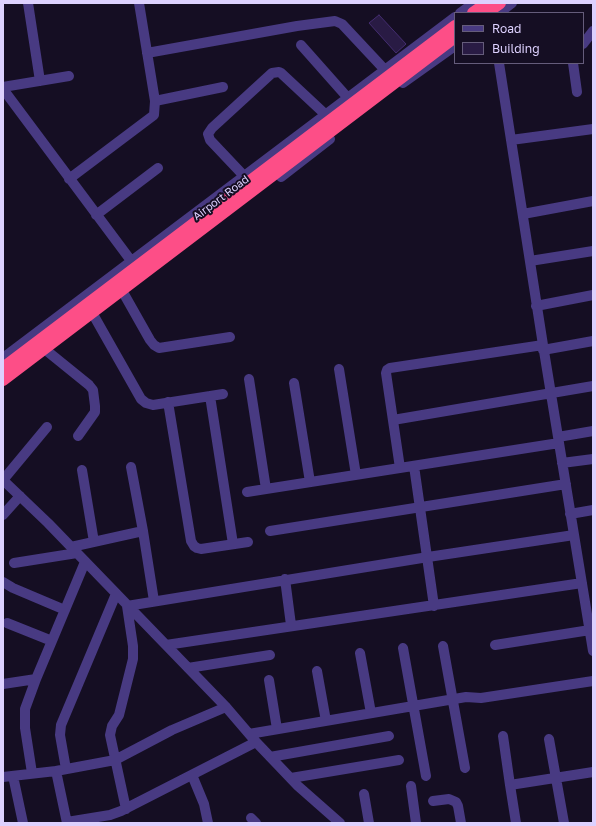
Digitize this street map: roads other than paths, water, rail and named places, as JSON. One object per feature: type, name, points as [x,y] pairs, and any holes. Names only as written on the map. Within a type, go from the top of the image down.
[{"type":"highway","points":[[477,12],[493,8]]},
{"type":"highway","name":"Airport Road","points":[[3,368],[134,264],[454,27]]},
{"type":"highway","name":"Airport Road","points":[[3,380],[454,38]]},
{"type":"street","points":[[28,3],[40,81]]},
{"type":"street","points":[[70,179],[152,116],[155,110],[139,3]]},
{"type":"street","points":[[461,12],[474,3]]},
{"type":"street","points":[[493,8],[512,3]]},
{"type":"street","points":[[3,358],[134,264],[245,177],[454,18]]},
{"type":"street","points":[[147,53],[297,26],[335,21],[342,24],[385,70]]},
{"type":"street","points":[[584,43],[593,32]]},
{"type":"street","points":[[301,45],[348,98]]},
{"type":"street","points":[[3,384],[454,47]]},
{"type":"street","points":[[499,64],[536,306],[570,514],[582,583],[589,605],[593,651]]},
{"type":"street","points":[[573,64],[577,92]]},
{"type":"street","points":[[245,177],[210,140],[208,134],[212,128],[272,73],[281,73],[326,115]]},
{"type":"street","points":[[69,76],[3,88],[134,264]]},
{"type":"street","points":[[154,101],[223,87]]},
{"type":"street","points":[[511,140],[593,128]]},
{"type":"street","points":[[96,214],[158,168]]},
{"type":"street","points":[[523,214],[593,201]]},
{"type":"street","points":[[530,261],[593,251]]},
{"type":"street","points":[[124,294],[150,340],[159,348],[230,337]]},
{"type":"street","points":[[536,306],[593,295]]},
{"type":"street","points":[[94,316],[143,401],[149,405],[223,394]]},
{"type":"street","points":[[400,468],[386,373],[388,369],[593,341]]},
{"type":"street","points":[[47,351],[89,385],[93,390],[94,414],[78,436]]},
{"type":"street","points":[[338,369],[356,475]]},
{"type":"street","points":[[249,379],[266,489]]},
{"type":"street","points":[[294,383],[310,482]]},
{"type":"street","points":[[393,420],[593,386]]},
{"type":"street","points":[[210,396],[233,544]]},
{"type":"street","points":[[168,402],[191,541],[194,546],[201,549],[248,542]]},
{"type":"street","points":[[47,427],[3,480],[86,562],[226,707],[290,778],[340,823]]},
{"type":"street","points":[[247,492],[414,466],[558,440],[593,431]]},
{"type":"street","points":[[562,463],[593,459]]},
{"type":"street","points":[[414,466],[434,606]]},
{"type":"street","points":[[132,467],[154,601]]},
{"type":"street","points":[[82,470],[94,542]]},
{"type":"street","points":[[270,531],[566,484]]},
{"type":"street","points":[[3,515],[20,496]]},
{"type":"street","points":[[570,514],[593,510]]},
{"type":"street","points":[[14,563],[74,550],[94,542],[143,531]]},
{"type":"street","points":[[127,606],[574,535]]},
{"type":"street","points":[[32,773],[25,714],[27,703],[86,562]]},
{"type":"street","points":[[285,580],[291,626]]},
{"type":"street","points":[[3,582],[13,588],[65,610]]},
{"type":"street","points":[[166,645],[582,583]]},
{"type":"street","points":[[116,594],[61,725],[61,770],[67,822],[110,814],[126,809],[192,774],[253,738],[277,729],[453,699],[470,697],[481,698],[593,681]]},
{"type":"street","points":[[126,809],[114,760],[110,732],[118,715],[133,659],[133,646],[127,606]]},
{"type":"street","points":[[7,623],[52,641]]},
{"type":"street","points":[[495,646],[590,630]]},
{"type":"street","points":[[443,646],[465,768]]},
{"type":"street","points":[[403,648],[426,776]]},
{"type":"street","points":[[360,653],[371,713]]},
{"type":"street","points":[[188,668],[270,655]]},
{"type":"street","points":[[317,671],[326,721]]},
{"type":"street","points":[[3,684],[36,679]]},
{"type":"street","points":[[269,680],[277,729]]},
{"type":"street","points":[[23,823],[8,777],[61,770],[114,760],[172,730],[226,707]]},
{"type":"street","points":[[270,757],[389,736]]},
{"type":"street","points":[[502,736],[516,823]]},
{"type":"street","points":[[549,739],[564,823]]},
{"type":"street","points":[[290,778],[399,760]]},
{"type":"street","points":[[510,785],[593,772]]},
{"type":"street","points":[[192,774],[204,804],[208,823]]},
{"type":"street","points":[[411,786],[416,823]]},
{"type":"street","points":[[364,794],[369,823]]},
{"type":"street","points":[[433,801],[450,799],[456,802],[461,823]]}]
